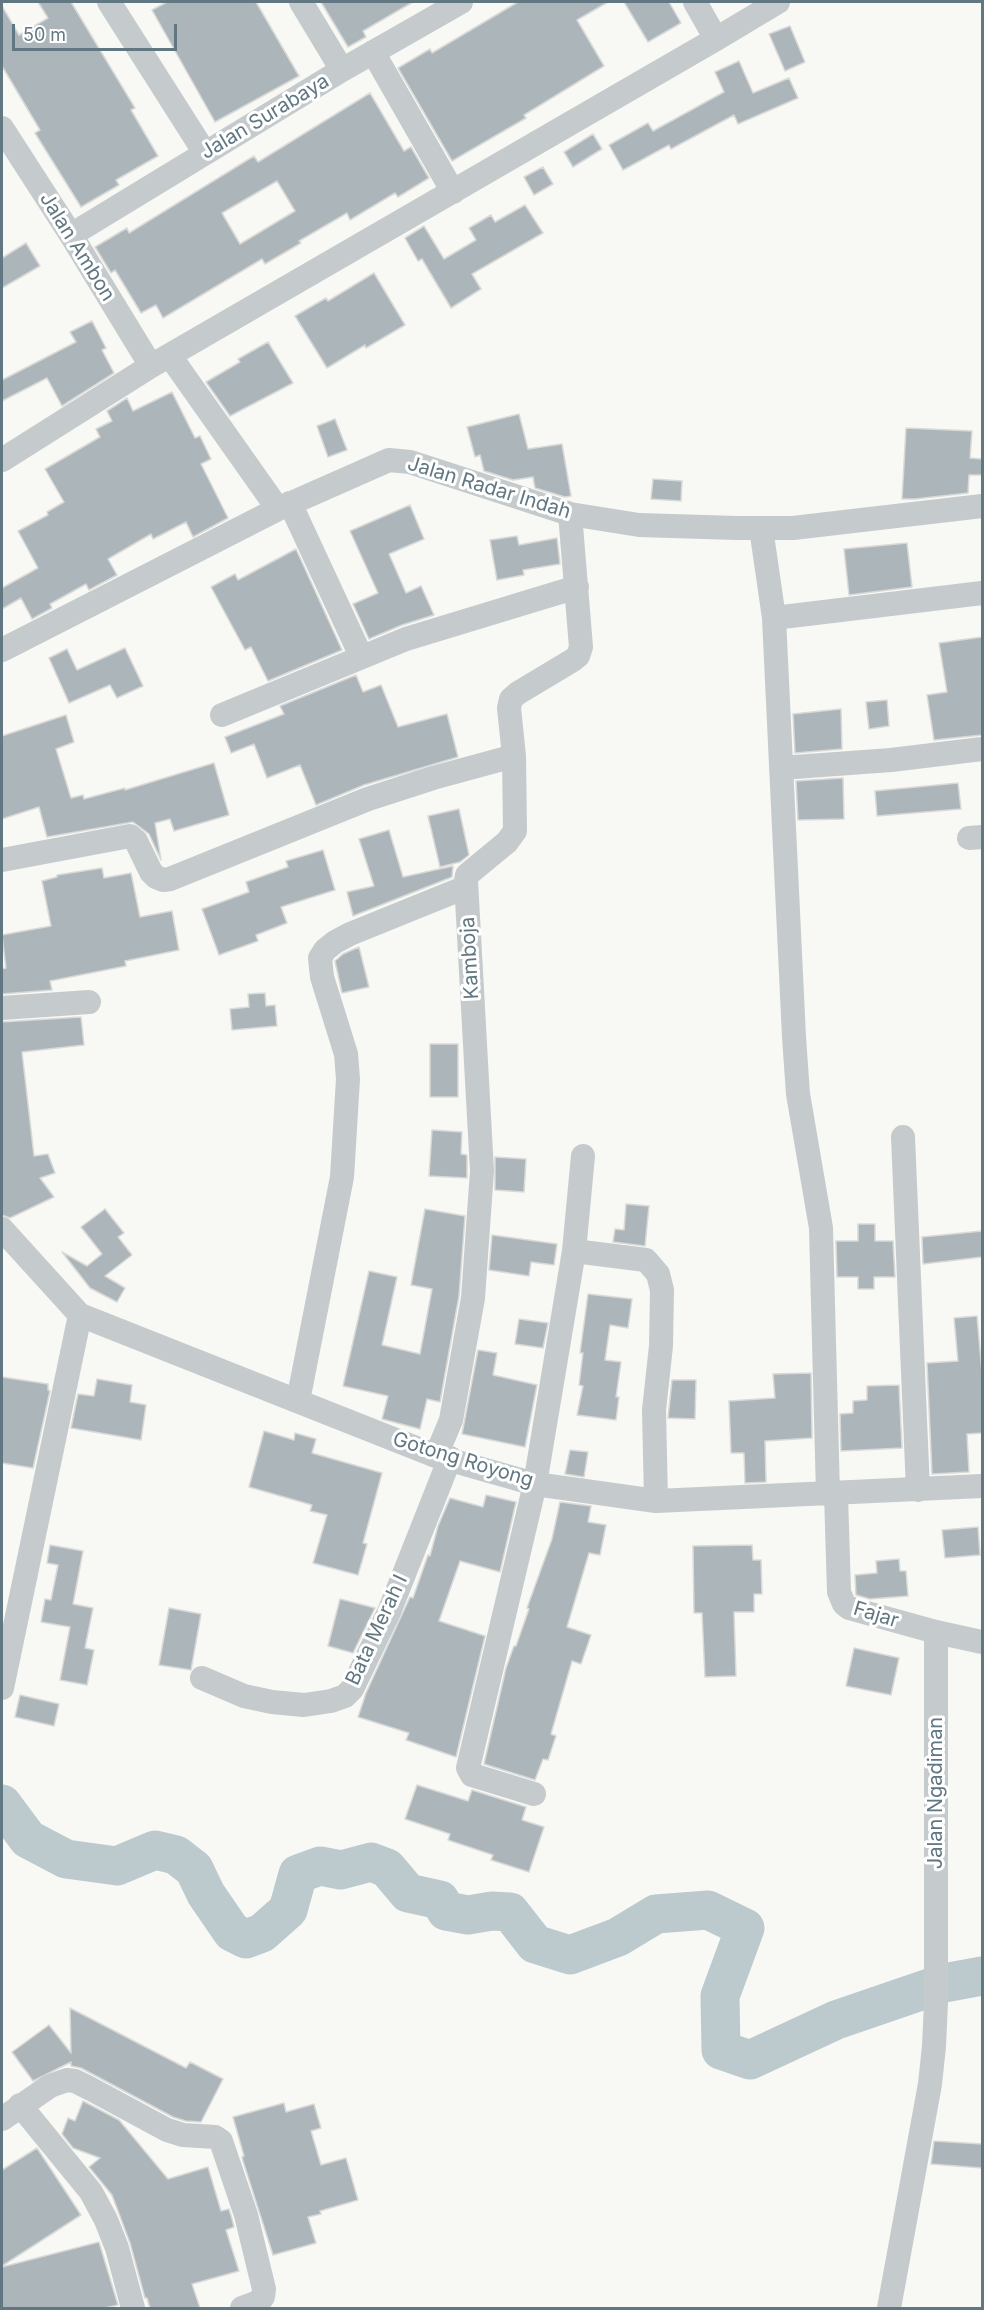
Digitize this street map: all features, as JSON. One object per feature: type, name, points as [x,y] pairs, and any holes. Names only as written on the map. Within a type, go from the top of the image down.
[{"type":"street","points":[[110,2],[205,153]]},
{"type":"street","points":[[301,2],[342,70]]},
{"type":"street","name":"Jalan Surabaya","points":[[71,235],[342,70],[461,2]]},
{"type":"street","points":[[694,2],[716,39]]},
{"type":"street","points":[[2,460],[161,361],[778,2]]},
{"type":"street","points":[[373,52],[453,192]]},
{"type":"street","name":"Jalan Ambon","points":[[2,128],[71,235],[161,361],[284,506],[361,656]]},
{"type":"street","name":"Jalan Radar Indah","points":[[2,650],[284,506],[379,463],[399,460],[570,514],[639,525],[761,528],[805,526],[982,506]]},
{"type":"street","points":[[298,1401],[339,1197],[348,1079],[345,1054],[322,977],[320,958],[324,951],[335,942],[350,934],[466,887],[467,875],[507,842],[515,831],[514,756],[509,708],[511,699],[578,656],[581,647],[578,587],[570,514]]},
{"type":"street","points":[[761,528],[774,618],[797,1082],[821,1228],[832,1494]]},
{"type":"street","points":[[222,715],[361,656],[441,628],[578,587]]},
{"type":"street","points":[[774,618],[982,593]]},
{"type":"street","points":[[781,768],[891,760],[982,749]]},
{"type":"street","points":[[2,860],[130,836],[136,841],[150,872],[163,880],[170,879],[368,800],[433,778],[514,756]]},
{"type":"street","name":"Kamboja","points":[[443,1457],[473,1298],[482,1172],[466,887]]},
{"type":"street","points":[[2,1008],[89,1002]]},
{"type":"street","points":[[903,1137],[918,1490]]},
{"type":"street","points":[[534,1794],[472,1775],[468,1768],[536,1484],[574,1251],[583,1156]]},
{"type":"street","name":"Gotong Royong","points":[[2,1229],[80,1315],[443,1457],[536,1484],[656,1501],[982,1486]]},
{"type":"street","points":[[574,1251],[646,1260],[658,1274],[662,1290],[661,1346],[654,1410],[656,1501]]},
{"type":"street","points":[[2,1688],[80,1315]]},
{"type":"street","name":"Bata Merah I","points":[[202,1678],[244,1696],[272,1702],[304,1705],[332,1701],[345,1696],[352,1689],[389,1612],[443,1457]]},
{"type":"street","name":"Fajar","points":[[832,1494],[839,1592],[844,1604],[849,1608],[936,1632],[982,1642]]},
{"type":"street","name":"Jalan Ngadiman","points":[[889,2308],[930,2084],[936,2002],[936,1632]]},
{"type":"street","points":[[133,2308],[117,2248],[106,2220],[91,2192],[11,2112],[50,2086],[67,2080],[75,2081],[167,2130],[183,2135],[215,2137],[221,2141],[246,2215],[264,2289],[263,2297],[258,2302],[242,2308]]},
{"type":"building","points":[[38,2],[71,2],[135,108],[131,110],[158,156],[116,180],[119,185],[81,207],[35,133],[40,130],[2,66],[2,6],[19,35],[48,18]]},
{"type":"building","points":[[167,2],[256,2],[299,76],[215,122],[152,10]]},
{"type":"building","points":[[321,2],[413,2],[363,31],[366,37],[348,47]]},
{"type":"building","points":[[518,2],[608,2],[577,20],[604,66],[524,115],[526,118],[452,161],[398,68],[430,49],[432,53]]},
{"type":"building","points":[[624,2],[669,2],[681,23],[648,42]]},
{"type":"building","points":[[790,26],[805,62],[785,71],[769,34]]},
{"type":"building","points":[[739,61],[753,93],[789,78],[798,98],[738,124],[734,115],[671,149],[669,145],[623,170],[609,145],[648,123],[653,131],[724,92],[715,72]]},
{"type":"building","points":[[370,93],[404,151],[411,147],[429,178],[398,197],[395,193],[350,220],[347,213],[265,264],[262,259],[163,318],[156,305],[141,313],[115,270],[111,273],[95,247],[127,228],[129,233],[254,156],[258,162]],"holes":[[[277,181],[295,211],[240,244],[222,213]]]},
{"type":"building","points":[[593,134],[602,149],[573,167],[564,152]]},
{"type":"building","points":[[543,167],[553,184],[534,195],[524,177]]},
{"type":"building","points":[[525,205],[543,233],[472,274],[481,289],[451,308],[422,259],[418,261],[405,238],[424,226],[444,259],[476,240],[469,228],[491,215],[495,222]]},
{"type":"building","points":[[26,243],[40,266],[2,288],[2,258]]},
{"type":"building","points":[[374,273],[405,325],[327,368],[295,316],[326,298],[328,301]]},
{"type":"building","points":[[92,321],[106,348],[102,350],[114,373],[62,406],[47,378],[2,401],[2,380],[76,342],[70,332]]},
{"type":"building","points":[[268,342],[293,383],[230,416],[206,382],[240,362],[238,359]]},
{"type":"building","points":[[172,392],[195,438],[200,436],[211,459],[201,464],[228,518],[193,537],[186,522],[153,539],[151,534],[108,559],[117,575],[89,590],[86,584],[50,604],[52,608],[32,619],[21,598],[2,609],[2,588],[38,568],[18,531],[48,515],[47,512],[64,502],[45,469],[100,437],[96,429],[112,421],[107,411],[127,398],[133,411]]},
{"type":"building","points":[[519,414],[528,449],[562,444],[571,496],[565,497],[535,488],[533,477],[513,480],[484,471],[480,455],[475,457],[467,427]]},
{"type":"building","points":[[335,419],[347,450],[328,457],[317,426]]},
{"type":"building","points":[[906,428],[972,431],[970,458],[982,459],[982,475],[969,475],[968,493],[902,499]]},
{"type":"building","points":[[653,479],[682,481],[681,501],[651,499]]},
{"type":"building","points":[[410,505],[424,539],[389,554],[406,593],[421,586],[434,615],[369,639],[353,604],[378,593],[350,531]]},
{"type":"building","points":[[517,536],[519,545],[557,538],[560,564],[523,570],[524,575],[497,580],[490,540]]},
{"type":"building","points":[[907,543],[912,587],[849,595],[844,549]]},
{"type":"building","points":[[296,549],[342,650],[268,681],[251,647],[245,650],[211,587],[235,574],[238,580]]},
{"type":"building","points":[[982,637],[982,735],[934,740],[927,695],[947,692],[939,643]]},
{"type":"building","points":[[125,648],[143,686],[117,698],[110,685],[69,703],[49,658],[67,649],[77,670]]},
{"type":"building","points":[[356,675],[363,692],[381,685],[398,727],[447,714],[458,757],[364,785],[316,805],[300,765],[267,778],[254,744],[231,753],[225,737],[284,714],[280,706]]},
{"type":"building","points":[[887,700],[889,726],[869,729],[866,702]]},
{"type":"building","points":[[841,709],[842,749],[795,753],[793,714]]},
{"type":"building","points":[[66,715],[74,742],[56,749],[71,798],[83,795],[84,799],[125,788],[125,790],[214,763],[229,815],[174,831],[170,819],[155,823],[161,860],[149,834],[133,822],[47,837],[39,807],[2,819],[2,736]]},
{"type":"building","points":[[843,778],[844,819],[798,820],[796,781]]},
{"type":"building","points":[[958,783],[961,809],[877,816],[875,791]]},
{"type":"building","points":[[459,809],[469,855],[460,862],[440,867],[428,816]]},
{"type":"building","points":[[389,830],[403,877],[453,866],[452,877],[353,916],[347,892],[374,886],[359,839]]},
{"type":"building","points":[[323,850],[335,890],[281,907],[287,923],[256,935],[258,941],[219,955],[202,909],[249,892],[246,882],[288,867],[286,861]]},
{"type":"building","points":[[102,868],[104,878],[131,873],[140,917],[172,911],[179,950],[125,961],[126,966],[50,981],[52,990],[2,994],[2,969],[6,968],[2,935],[51,926],[42,881],[57,877],[57,875]]},
{"type":"building","points":[[359,947],[369,987],[342,993],[335,961],[343,954]]},
{"type":"building","points":[[265,993],[266,1006],[275,1005],[277,1026],[232,1030],[230,1009],[249,1007],[248,994]]},
{"type":"building","points":[[81,1017],[84,1045],[22,1052],[34,1156],[48,1154],[55,1173],[40,1178],[54,1197],[10,1218],[2,1215],[2,1022]]},
{"type":"building","points":[[430,1044],[458,1044],[458,1097],[430,1097]]},
{"type":"building","points":[[432,1130],[462,1132],[461,1154],[467,1155],[467,1178],[429,1176]]},
{"type":"building","points":[[495,1157],[526,1159],[524,1192],[495,1190]]},
{"type":"building","points":[[626,1204],[649,1206],[645,1246],[613,1242],[615,1229],[624,1230]]},
{"type":"building","points":[[105,1209],[124,1233],[118,1237],[132,1255],[105,1276],[125,1288],[117,1302],[90,1288],[62,1252],[87,1266],[102,1254],[81,1227]]},
{"type":"building","points":[[425,1209],[465,1216],[459,1296],[440,1402],[427,1399],[420,1429],[382,1419],[388,1396],[343,1386],[369,1271],[397,1277],[382,1345],[420,1354],[432,1289],[411,1285]]},
{"type":"building","points":[[858,1224],[875,1224],[875,1241],[893,1241],[895,1277],[874,1277],[874,1289],[858,1289],[858,1277],[837,1277],[836,1241],[858,1241]]},
{"type":"building","points":[[982,1231],[982,1257],[923,1264],[922,1237]]},
{"type":"building","points":[[492,1235],[557,1244],[554,1265],[531,1262],[529,1276],[489,1270]]},
{"type":"building","points":[[588,1294],[632,1299],[628,1328],[610,1325],[605,1360],[621,1362],[616,1397],[619,1397],[616,1420],[577,1415],[583,1386],[579,1385],[583,1353],[580,1353]]},
{"type":"building","points":[[977,1316],[982,1373],[982,1433],[967,1434],[969,1472],[932,1474],[927,1363],[958,1361],[954,1318]]},
{"type":"building","points":[[519,1319],[548,1323],[543,1348],[515,1344]]},
{"type":"building","points":[[478,1350],[497,1353],[493,1375],[537,1385],[525,1447],[462,1434]]},
{"type":"building","points":[[811,1373],[812,1438],[765,1441],[766,1482],[745,1483],[744,1453],[731,1453],[729,1401],[775,1398],[773,1374]]},
{"type":"building","points":[[2,1377],[48,1384],[50,1391],[33,1468],[2,1463]]},
{"type":"building","points":[[97,1379],[132,1385],[130,1402],[146,1405],[141,1440],[71,1428],[78,1394],[94,1396]]},
{"type":"building","points":[[672,1380],[696,1380],[695,1419],[668,1418]]},
{"type":"building","points":[[899,1385],[902,1448],[841,1451],[840,1414],[853,1413],[853,1401],[867,1400],[867,1386]]},
{"type":"building","points":[[264,1431],[294,1440],[295,1433],[316,1439],[312,1453],[382,1473],[363,1543],[367,1544],[358,1575],[313,1563],[327,1515],[310,1511],[312,1505],[249,1487]]},
{"type":"building","points":[[570,1450],[588,1452],[584,1477],[565,1474]]},
{"type":"building","points":[[486,1495],[516,1502],[500,1572],[460,1561],[439,1621],[485,1636],[456,1757],[406,1740],[409,1733],[358,1717],[366,1693],[410,1597],[413,1598],[450,1498],[483,1507]]},
{"type":"building","points":[[560,1502],[591,1506],[588,1522],[606,1525],[600,1555],[589,1553],[567,1627],[591,1635],[581,1664],[572,1661],[551,1734],[556,1736],[548,1760],[543,1759],[535,1780],[484,1764],[506,1668],[514,1646],[516,1646],[552,1539]]},
{"type":"building","points":[[978,1527],[980,1555],[945,1558],[942,1530]]},
{"type":"building","points":[[50,1545],[83,1551],[73,1604],[93,1608],[85,1648],[94,1650],[87,1685],[60,1680],[70,1627],[41,1622],[45,1599],[51,1600],[58,1565],[47,1563]]},
{"type":"building","points":[[752,1545],[753,1560],[761,1560],[762,1594],[754,1594],[754,1612],[734,1612],[736,1676],[705,1677],[702,1613],[694,1613],[693,1546]]},
{"type":"building","points":[[899,1559],[900,1571],[906,1571],[908,1596],[870,1599],[856,1595],[855,1575],[877,1573],[876,1561]]},
{"type":"building","points":[[340,1599],[375,1608],[353,1653],[328,1646]]},
{"type":"building","points":[[169,1608],[201,1614],[191,1670],[159,1665]]},
{"type":"building","points":[[854,1648],[899,1658],[891,1695],[846,1686]]},
{"type":"building","points":[[20,1695],[59,1704],[54,1726],[15,1717]]},
{"type":"building","points":[[417,1785],[468,1801],[472,1790],[526,1807],[522,1820],[544,1827],[529,1872],[491,1860],[493,1855],[448,1840],[450,1834],[405,1819]]},
{"type":"building","points":[[70,2008],[186,2068],[190,2062],[223,2079],[201,2122],[173,2117],[81,2068],[71,2066],[71,2062],[33,2081],[12,2052],[49,2025],[71,2053]]},
{"type":"building","points":[[83,2101],[119,2120],[168,2179],[208,2167],[221,2211],[229,2209],[232,2219],[234,2227],[226,2230],[239,2271],[192,2284],[200,2308],[150,2308],[112,2195],[89,2167],[100,2158],[73,2148],[62,2134],[68,2118],[75,2121]]},
{"type":"building","points":[[284,2103],[286,2112],[314,2104],[321,2128],[311,2131],[321,2165],[346,2158],[358,2200],[320,2211],[321,2214],[308,2217],[316,2243],[273,2255],[243,2161],[244,2156],[233,2117]]},
{"type":"building","points":[[934,2141],[982,2144],[982,2168],[931,2164]]},
{"type":"building","points":[[37,2148],[81,2215],[2,2266],[2,2170]]},
{"type":"building","points":[[99,2242],[118,2305],[105,2308],[2,2308],[2,2267]]},
{"type":"waterway","points":[[2,1804],[28,1839],[66,1859],[117,1866],[155,1850],[176,1855],[194,1869],[206,1894],[232,1932],[246,1939],[262,1933],[288,1910],[298,1874],[320,1866],[341,1870],[371,1862],[387,1868],[408,1893],[440,1900],[446,1911],[468,1915],[492,1911],[510,1912],[535,1944],[570,1955],[618,1937],[656,1914],[708,1910],[745,1928],[720,1996],[721,2050],[750,2060],[836,2020],[944,1983],[982,1976]]}]
